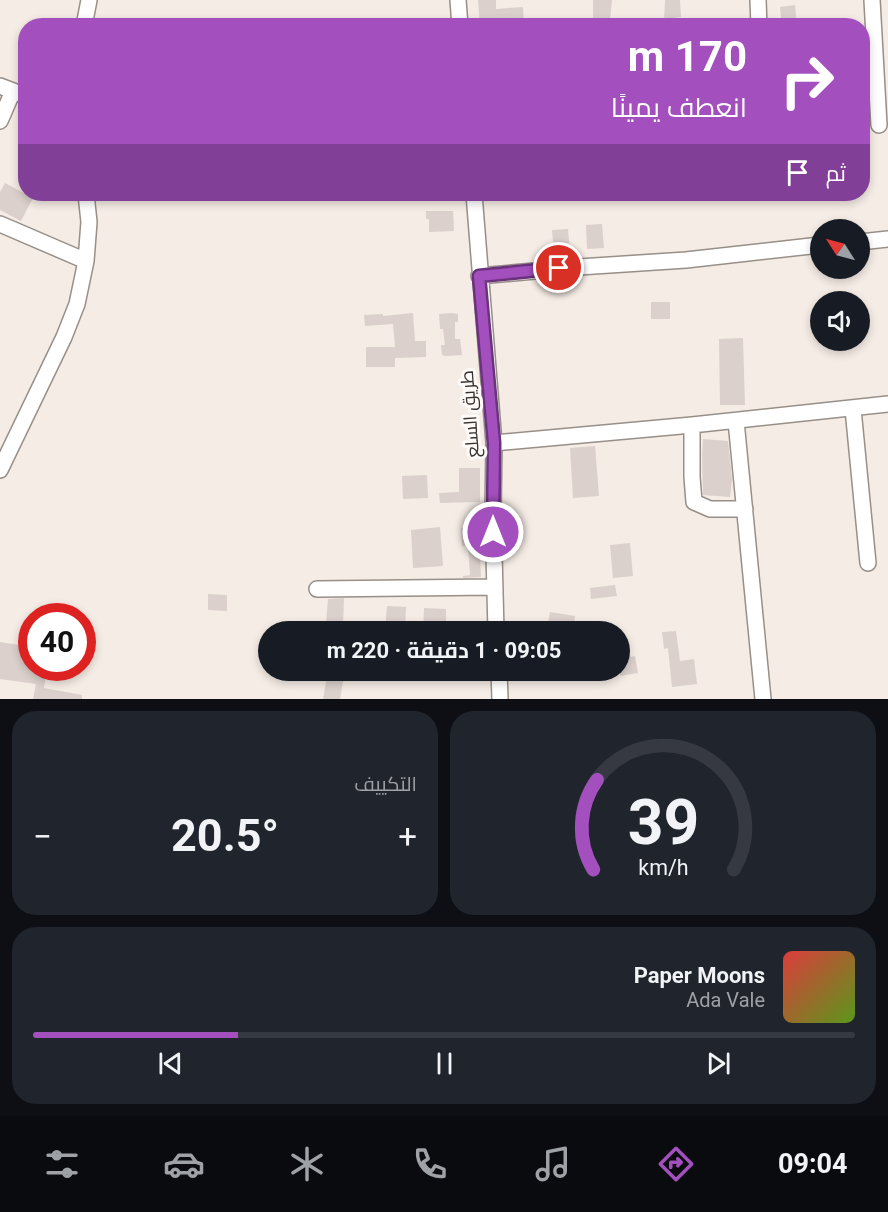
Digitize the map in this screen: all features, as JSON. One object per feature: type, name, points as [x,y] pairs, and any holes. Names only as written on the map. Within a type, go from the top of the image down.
[{"type":"street","points":[[86,18],[89,0]]},
{"type":"street","points":[[458,0],[459,18]]},
{"type":"street","points":[[758,0],[759,18]]},
{"type":"street","points":[[872,0],[884,125]]},
{"type":"street","points":[[0,121],[13,91]]},
{"type":"street","points":[[0,471],[64,337],[80,293],[86,261],[86,201]]},
{"type":"street","name":"طريق السلع","points":[[474,201],[494,443],[496,621]]},
{"type":"street","points":[[0,224],[86,261]]},
{"type":"street","points":[[870,241],[888,239]]},
{"type":"street","points":[[479,276],[686,260],[810,246]]},
{"type":"street","points":[[494,443],[736,421],[888,404]]},
{"type":"street","points":[[853,409],[868,563]]},
{"type":"street","points":[[736,421],[763,699]]},
{"type":"street","points":[[692,425],[694,502],[710,509],[745,509]]},
{"type":"street","points":[[317,589],[494,587]]},
{"type":"street","points":[[499,681],[500,699]]},
{"type":"building","points":[[478,0],[496,0],[496,9],[523,7],[524,18],[479,18]]},
{"type":"building","points":[[593,0],[612,0],[610,18],[593,18]]},
{"type":"building","points":[[665,0],[680,0],[681,17],[664,18]]},
{"type":"building","points":[[795,5],[796,18],[781,18],[780,7]]},
{"type":"building","points":[[5,183],[18,190],[18,201],[31,201],[21,221],[0,210],[0,192]]},
{"type":"building","points":[[426,211],[453,211],[454,231],[429,232],[429,219],[426,219]]},
{"type":"building","points":[[602,224],[604,248],[587,249],[586,225]]},
{"type":"building","points":[[568,229],[570,252],[554,253],[552,230]]},
{"type":"building","points":[[651,302],[670,302],[670,319],[651,319]]},
{"type":"building","points":[[413,313],[415,341],[426,341],[426,357],[395,358],[395,367],[366,367],[366,347],[395,347],[393,324],[365,326],[364,315]]},
{"type":"building","points":[[439,314],[458,314],[458,322],[455,322],[455,339],[460,339],[462,355],[445,356],[442,355],[441,345],[445,345],[443,329],[440,329]]},
{"type":"building","points":[[743,338],[745,405],[720,405],[719,339]]},
{"type":"building","points":[[703,439],[728,441],[732,479],[730,497],[703,495]]},
{"type":"building","points":[[595,446],[599,496],[573,498],[570,448]]},
{"type":"building","points":[[459,468],[480,468],[480,502],[440,503],[439,493],[459,492]]},
{"type":"building","points":[[427,475],[428,498],[403,499],[402,476]]},
{"type":"building","points":[[440,527],[443,566],[413,568],[411,530]]},
{"type":"building","points":[[476,527],[476,552],[480,552],[481,577],[463,578],[463,576],[470,575],[468,545],[462,546],[461,528]]},
{"type":"building","points":[[630,543],[633,576],[613,578],[610,545]]},
{"type":"building","points":[[615,585],[617,596],[591,599],[590,588]]},
{"type":"building","points":[[208,594],[227,595],[227,611],[208,610]]},
{"type":"building","points":[[344,598],[343,621],[326,621],[328,599]]},
{"type":"building","points":[[387,606],[406,607],[405,621],[386,621]]},
{"type":"building","points":[[424,608],[446,609],[446,621],[423,621]]},
{"type":"building","points":[[550,612],[575,616],[574,621],[548,621]]},
{"type":"building","points":[[676,631],[680,661],[694,659],[697,684],[672,687],[668,648],[664,649],[662,632]]},
{"type":"building","points":[[0,642],[18,645],[18,681],[45,681],[44,688],[82,695],[82,699],[33,699],[36,684],[0,679]]},
{"type":"building","points":[[635,656],[638,673],[630,674],[630,657]]},
{"type":"building","points":[[326,681],[343,681],[340,699],[323,699]]},
{"type":"route","points":[[493,532],[494,443],[479,276],[559,268]]}]
